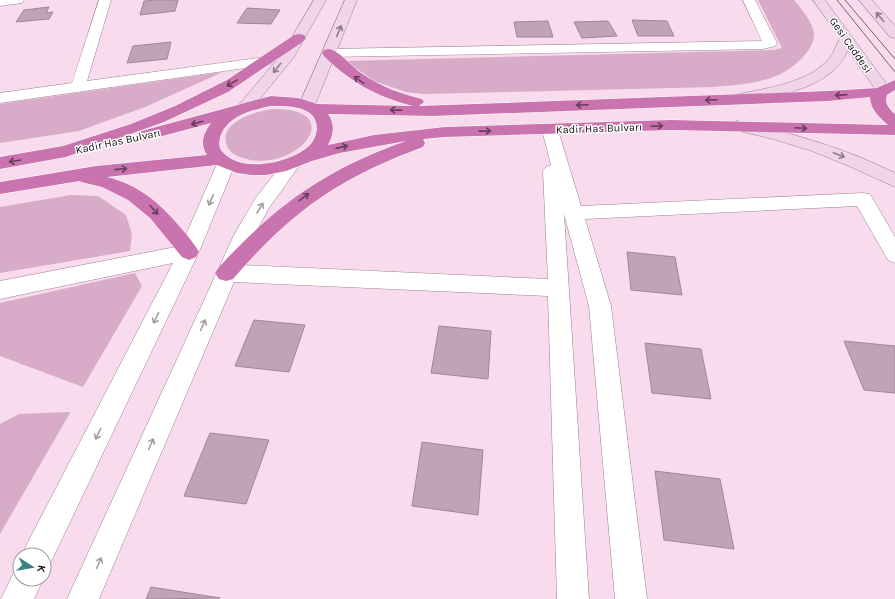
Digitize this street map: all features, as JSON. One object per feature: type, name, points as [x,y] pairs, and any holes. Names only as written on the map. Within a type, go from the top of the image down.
[{"type":"highway","points":[[46,156],[109,137],[182,109],[224,88],[299,38]]},
{"type":"highway","points":[[329,53],[352,75],[370,87],[384,93],[399,99],[462,110]]},
{"type":"highway","points":[[886,89],[877,96],[880,108],[895,122]]},
{"type":"highway","name":"Kadir Has Bulvarı","points":[[311,107],[462,110],[828,96],[886,89]]},
{"type":"highway","points":[[284,101],[311,107],[322,116],[326,123],[326,132],[319,145],[299,160],[264,170],[237,168],[223,162],[213,152],[211,144],[212,135],[216,127],[240,110],[258,103],[284,101]]},
{"type":"highway","name":"Kadir Has Bulvarı","points":[[0,163],[46,156],[151,135],[240,110]]},
{"type":"highway","name":"Kadir Has Bulvarı","points":[[299,160],[320,152],[370,141],[414,135],[459,132],[671,125],[734,125],[895,130]]},
{"type":"highway","points":[[226,273],[270,224],[290,208],[327,183],[345,173],[394,152],[459,132]]},
{"type":"highway","name":"Kadir Has Bulvarı","points":[[0,188],[124,168],[223,162]]},
{"type":"highway","points":[[68,176],[85,177],[116,184],[142,198],[189,252]]},
{"type":"main road","points":[[240,110],[287,57],[320,0]]},
{"type":"main road","points":[[311,107],[329,53],[351,0]]},
{"type":"main road","name":"Gesi Caddesi","points":[[819,0],[846,39],[886,89]]},
{"type":"main road","points":[[865,0],[895,34]]},
{"type":"main road","points":[[735,99],[786,88],[813,78],[838,57],[846,39]]},
{"type":"main road","points":[[734,125],[782,136],[814,146],[895,180]]},
{"type":"street","points":[[0,2],[18,0]]},
{"type":"street","points":[[78,87],[105,0]]},
{"type":"street","points":[[329,53],[755,45],[770,43],[749,0]]},
{"type":"street","points":[[0,98],[266,61]]},
{"type":"street","points":[[550,130],[600,306],[630,599]]},
{"type":"street","points":[[550,130],[559,288],[573,599]]},
{"type":"street","points":[[83,599],[244,235],[258,210],[299,160]]},
{"type":"street","points":[[42,547],[189,252],[223,162]]},
{"type":"street","points":[[574,213],[862,199],[895,256]]},
{"type":"street","points":[[0,290],[189,252]]},
{"type":"street","points":[[226,273],[559,288]]},
{"type":"street","points":[[17,599],[23,587]]},
{"type":"shaded area","points":[[758,0],[794,0],[810,21],[814,37],[808,51],[795,65],[774,77],[739,85],[714,87],[423,94],[406,92],[374,81],[346,61],[773,50],[782,48]]},
{"type":"shaded area","points":[[223,72],[145,107],[79,131],[0,143],[0,104]]},
{"type":"shaded area","points":[[273,109],[296,112],[308,119],[312,129],[307,140],[297,150],[281,157],[263,161],[243,158],[230,151],[226,143],[226,135],[234,123],[242,118],[258,112]]},
{"type":"shaded area","points":[[71,195],[98,196],[126,215],[132,234],[130,251],[0,273],[0,207]]},
{"type":"shaded area","points":[[135,273],[142,286],[83,387],[0,356],[0,303]]},
{"type":"shaded area","points":[[70,412],[0,534],[0,424],[19,414]]},
{"type":"building","points":[[178,0],[175,11],[140,15],[144,1]]},
{"type":"building","points":[[49,7],[46,13],[53,12],[49,19],[16,22],[24,10]]},
{"type":"building","points":[[247,8],[280,10],[271,24],[237,23]]},
{"type":"building","points":[[632,20],[667,21],[674,36],[638,36]]},
{"type":"building","points":[[548,21],[553,37],[517,37],[514,22]]},
{"type":"building","points":[[608,21],[617,36],[582,38],[574,22]]},
{"type":"building","points":[[171,42],[167,59],[127,63],[133,46]]},
{"type":"building","points":[[627,252],[675,257],[682,295],[631,290]]},
{"type":"building","points":[[254,320],[305,325],[289,372],[235,366]]},
{"type":"building","points":[[439,326],[491,331],[488,379],[431,373]]},
{"type":"building","points":[[844,341],[895,346],[895,393],[864,390]]},
{"type":"building","points":[[645,343],[701,349],[711,399],[652,393]]},
{"type":"building","points":[[210,433],[269,440],[246,504],[184,496]]},
{"type":"building","points":[[422,442],[483,450],[478,515],[412,506]]},
{"type":"building","points":[[655,471],[720,479],[734,549],[664,540]]},
{"type":"building","points":[[151,587],[220,598],[146,599]]},
{"type":"tram line","points":[[837,0],[895,72]]},
{"type":"tram line","points":[[845,0],[895,59]]}]
